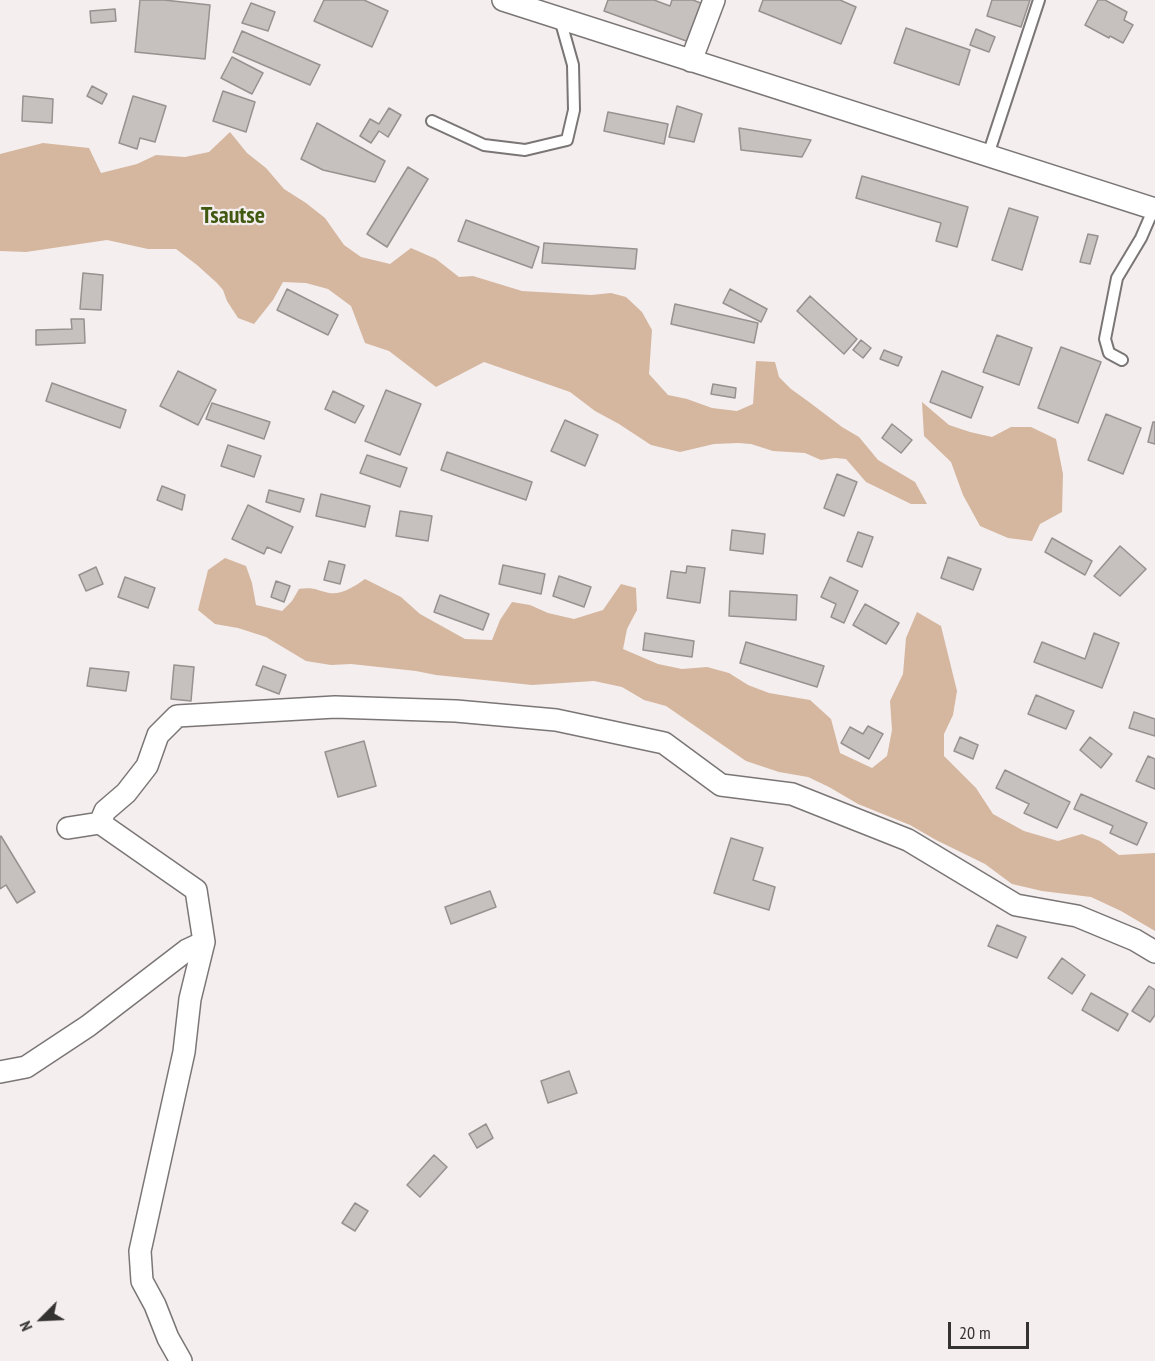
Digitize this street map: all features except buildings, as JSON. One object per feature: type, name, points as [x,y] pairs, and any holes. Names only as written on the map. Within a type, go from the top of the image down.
[{"type":"street","points":[[503,0],[1154,208]]},
{"type":"street","points":[[691,61],[714,0]]},
{"type":"street","points":[[100,823],[105,811],[126,793],[147,766],[158,735],[177,716],[334,707],[456,711],[556,720],[664,744],[721,784],[792,794],[803,798],[909,840],[1016,905],[1077,916],[1135,940],[1155,952]]},
{"type":"street","points":[[68,828],[100,823],[196,890],[204,942],[190,999],[184,1052],[141,1251],[142,1281],[181,1361]]},
{"type":"street","points":[[0,1072],[26,1067],[88,1026],[187,950],[204,942]]},
{"type":"lane","points":[[988,155],[1038,0]]},
{"type":"lane","points":[[432,121],[484,145],[525,150],[567,141],[574,110],[573,65],[560,18]]},
{"type":"lane","points":[[1122,360],[1109,353],[1105,339],[1111,303],[1117,278],[1141,238],[1154,208]]},
{"type":"shaded area","points":[[230,132],[247,153],[266,168],[284,189],[325,218],[344,245],[361,257],[390,264],[411,248],[436,259],[459,277],[473,276],[522,291],[591,295],[611,293],[626,297],[642,312],[652,330],[649,374],[668,395],[712,408],[737,411],[753,404],[756,361],[775,362],[779,377],[791,389],[859,437],[878,460],[915,482],[927,504],[911,504],[866,482],[846,459],[821,460],[805,453],[773,451],[751,444],[738,443],[714,444],[680,452],[651,445],[595,411],[570,392],[484,362],[436,387],[389,351],[365,343],[351,306],[328,289],[306,283],[283,282],[273,300],[254,324],[238,318],[217,283],[176,249],[148,249],[107,240],[26,252],[0,251],[0,154],[43,143],[89,148],[101,173],[137,164],[156,155],[185,157],[209,152]]},
{"type":"shaded area","points":[[922,402],[949,425],[970,432],[992,437],[1011,427],[1031,427],[1056,439],[1063,474],[1062,512],[1040,524],[1032,541],[1008,538],[980,526],[963,495],[951,462],[924,436]]},
{"type":"shaded area","points":[[225,558],[246,566],[256,605],[282,611],[299,589],[339,593],[365,579],[401,597],[420,614],[465,639],[492,640],[500,620],[512,602],[530,605],[548,613],[574,619],[603,610],[621,584],[636,588],[637,610],[627,629],[623,649],[658,664],[682,669],[707,667],[729,673],[748,685],[769,693],[810,700],[831,719],[840,753],[872,768],[887,756],[892,730],[890,701],[903,674],[906,638],[917,612],[941,626],[957,691],[953,715],[944,734],[944,756],[976,788],[993,814],[1024,831],[1058,841],[1082,834],[1100,841],[1119,855],[1155,853],[1155,931],[1091,897],[1042,891],[1012,884],[985,864],[910,825],[858,804],[808,777],[779,772],[746,761],[666,706],[644,700],[622,687],[594,681],[532,685],[306,661],[266,637],[238,628],[215,624],[198,610],[208,570]]},
{"type":"district","name":"Tsautse","points":[[233,216]]}]
